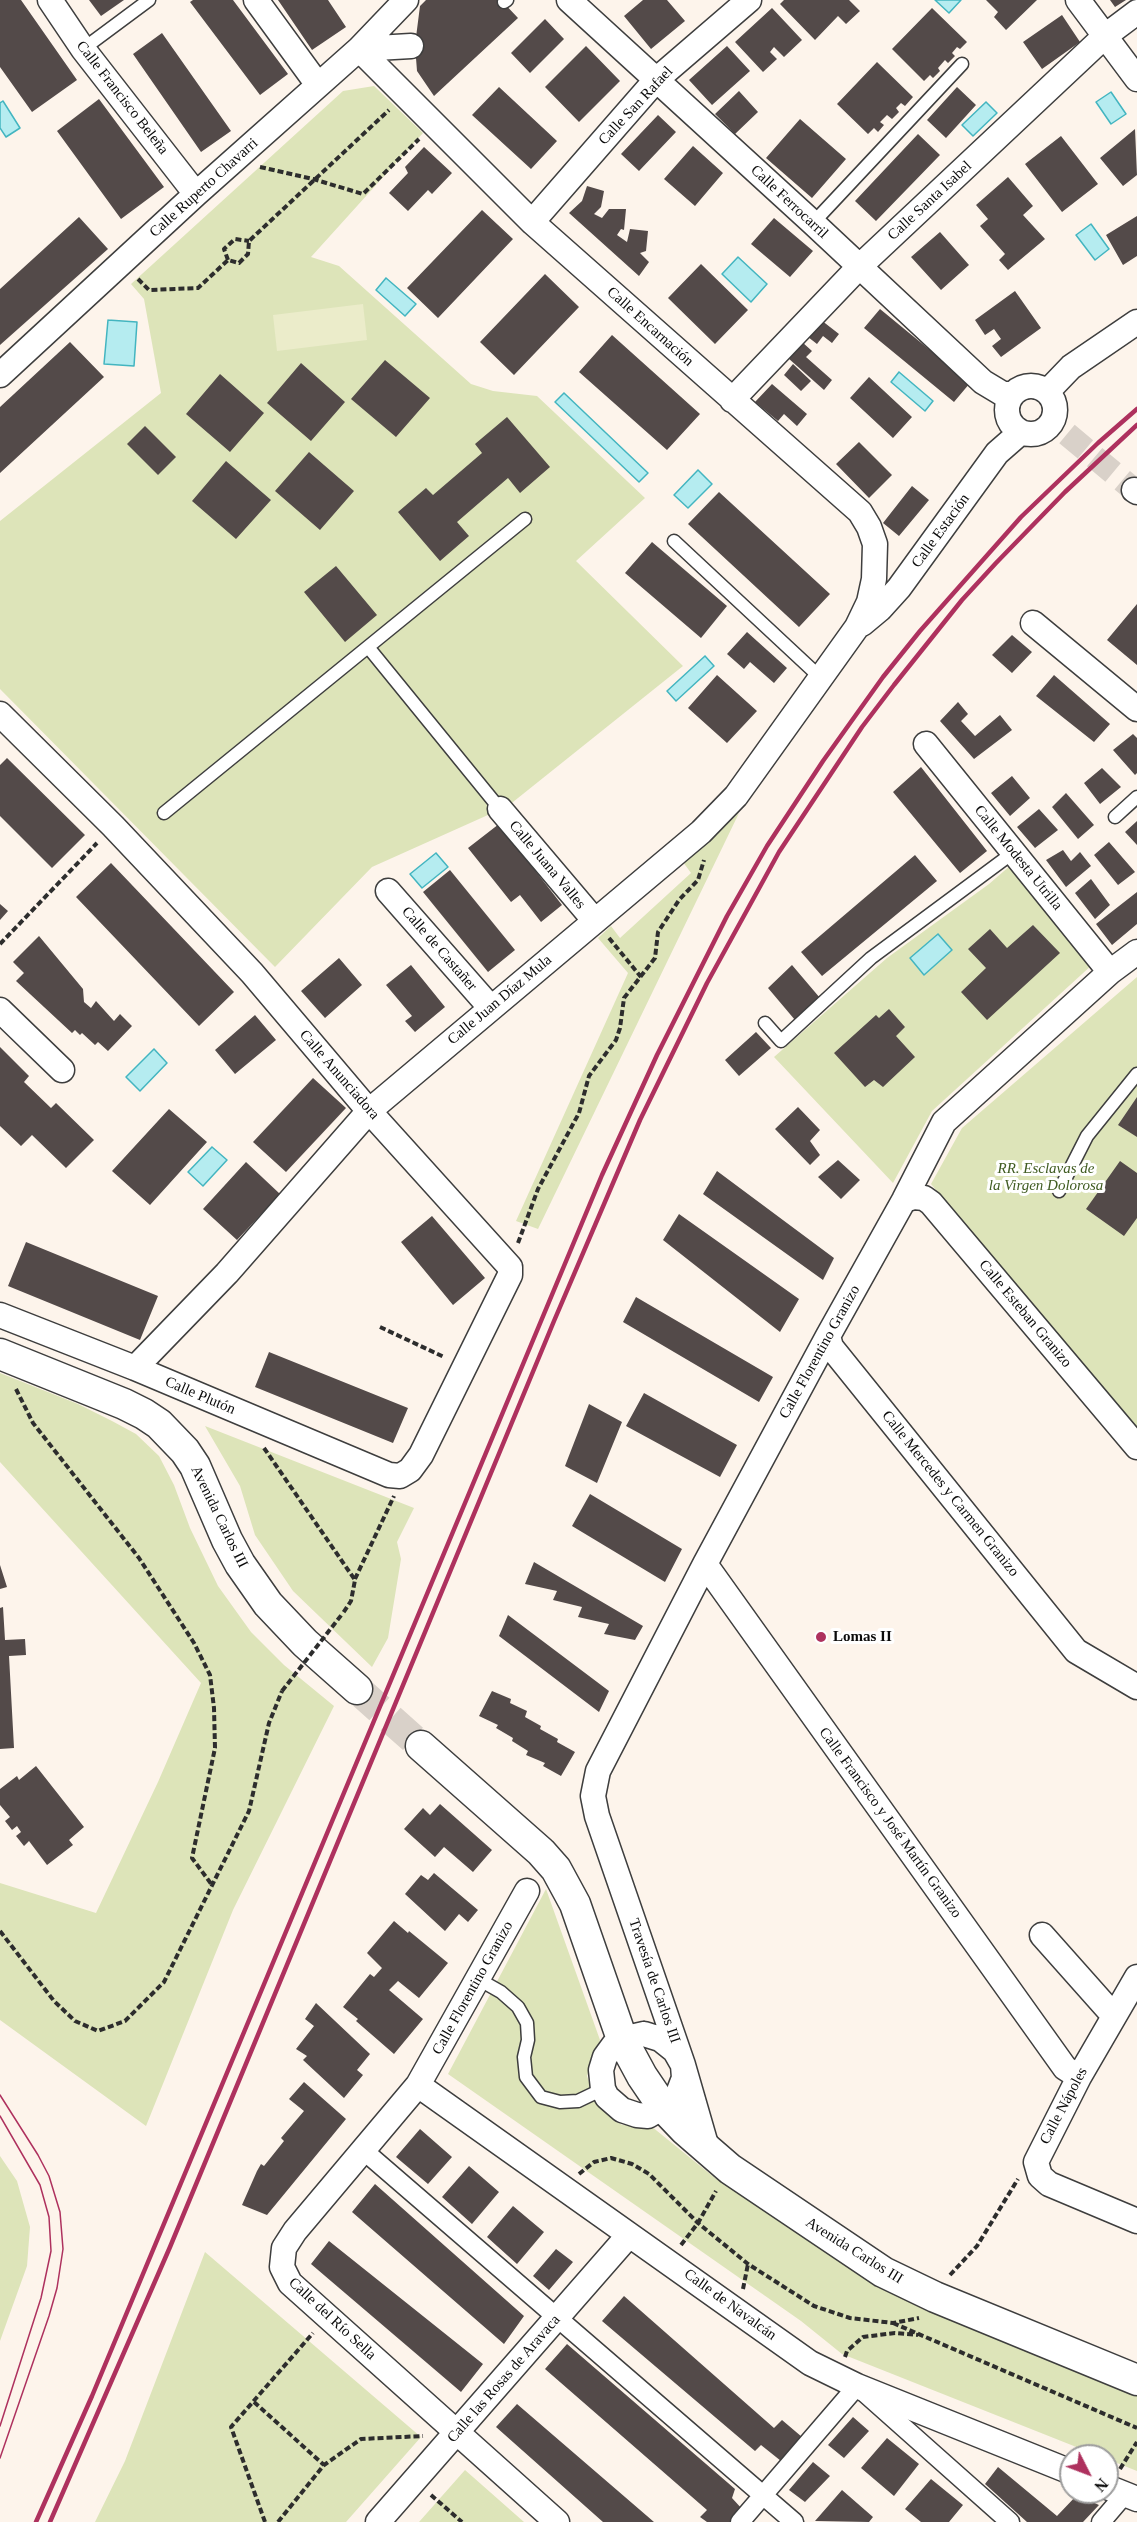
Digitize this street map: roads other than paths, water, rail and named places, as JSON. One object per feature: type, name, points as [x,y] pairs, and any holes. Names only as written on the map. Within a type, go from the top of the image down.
[{"type":"street","name":"Calle Francisco Beleña","points":[[50,0],[83,49],[196,194]]},
{"type":"street","points":[[256,0],[318,85]]},
{"type":"street","name":"Calle Ruperto Chavarri","points":[[0,375],[196,194],[359,49],[406,0]]},
{"type":"street","name":"Calle Ferrocarril","points":[[569,0],[983,382],[1003,394],[1013,394]]},
{"type":"street","name":"Calle San Rafael","points":[[532,222],[656,80],[749,0]]},
{"type":"street","points":[[1078,0],[1137,79]]},
{"type":"street","name":"Calle Santa Isabel","points":[[732,400],[860,267],[1105,36],[1137,12]]},
{"type":"street","points":[[359,49],[411,46]]},
{"type":"street","name":"Calle Encarnación","points":[[359,49],[532,222],[860,513],[870,527],[875,544],[876,562],[869,602],[857,627]]},
{"type":"street","points":[[1021,432],[1015,428],[1007,415],[1007,407],[1013,394],[1026,386],[1041,388],[1047,392],[1071,367],[1137,322]]},
{"type":"street","name":"Calle Estación","points":[[857,627],[880,609],[899,588],[997,453],[1021,432],[1028,434],[1060,428],[1055,406],[1047,392]]},
{"type":"street","points":[[1033,623],[1137,709]]},
{"type":"street","name":"Calle Juan Díaz Mula","points":[[135,1368],[227,1273],[369,1111],[701,832],[736,796],[822,679],[857,627]]},
{"type":"street","name":"Calle Anunciadora","points":[[0,714],[113,826],[252,973],[369,1111],[510,1267],[510,1275],[421,1455],[397,1486]]},
{"type":"street","name":"Calle Modesta Utrilla","points":[[926,744],[1110,972]]},
{"type":"street","name":"Calle Juana Valles","points":[[500,810],[595,921]]},
{"type":"street","name":"Calle de Castañer","points":[[388,891],[490,1007]]},
{"type":"street","name":"Calle Florentino Granizo","points":[[597,1816],[593,1796],[598,1771],[705,1564],[904,1200],[944,1122],[1110,972],[1137,952]]},
{"type":"street","points":[[0,1010],[62,1070]]},
{"type":"street","name":"Calle Esteban Granizo","points":[[904,1200],[914,1197],[924,1198],[931,1203],[1137,1447]]},
{"type":"street","name":"Calle Plutón","points":[[0,1315],[135,1368],[272,1428],[389,1475],[397,1486]]},
{"type":"street","name":"Calle Mercedes y Carmen Granizo","points":[[828,1336],[831,1347],[1076,1651],[1137,1687]]},
{"type":"street","name":"Avenida Carlos III","points":[[0,1354],[124,1404],[159,1424],[185,1451],[195,1466],[227,1540],[268,1604],[290,1628],[357,1689]]},
{"type":"street","name":"Calle Francisco y José Martín Granizo","points":[[705,1564],[1065,2068],[1079,2077]]},
{"type":"street","name":"Avenida Carlos III","points":[[421,1746],[541,1852],[556,1869],[575,1904],[622,2039],[642,2076],[663,2107],[685,2130],[730,2169],[857,2256],[894,2278],[934,2297],[1137,2380]]},
{"type":"street","name":"Travesía de Carlos III","points":[[597,1816],[683,2065],[707,2148]]},
{"type":"street","name":"Calle Florentino Granizo","points":[[418,2085],[527,1891]]},
{"type":"street","points":[[1042,1935],[1114,2016]]},
{"type":"street","name":"Calle Nápoles","points":[[1137,1977],[1079,2077],[1036,2162],[1040,2176],[1048,2184],[1137,2221]]},
{"type":"street","points":[[644,2034],[660,2039],[675,2051],[683,2065],[684,2078],[678,2096],[648,2116],[628,2113],[614,2104],[603,2089],[601,2070],[605,2057],[622,2039],[644,2034]]},
{"type":"street","name":"Calle del Río Sella","points":[[418,2085],[295,2231],[284,2248],[282,2267],[290,2283],[557,2522]]},
{"type":"street","name":"Calle de Navalcán","points":[[418,2085],[810,2363],[847,2381],[1059,2467]]},
{"type":"street","points":[[363,2150],[794,2522]]},
{"type":"street","name":"Calle las Rosas de Aravaca","points":[[378,2522],[629,2235]]},
{"type":"street","points":[[740,2522],[763,2495],[847,2381],[1010,2522]]},
{"type":"street","points":[[1101,2522],[1112,2504]]},
{"type":"lane","points":[[83,49],[149,0]]},
{"type":"lane","points":[[813,223],[962,64]]},
{"type":"lane","points":[[164,813],[525,519]]},
{"type":"lane","points":[[674,542],[822,679]]},
{"type":"lane","points":[[368,647],[500,810]]},
{"type":"lane","points":[[1115,817],[1137,797]]},
{"type":"lane","points":[[765,1023],[781,1041],[871,958],[1014,852]]},
{"type":"lane","points":[[1059,1191],[1087,1136],[1137,1074]]},
{"type":"lane","points":[[478,1979],[501,1992],[518,2007],[527,2023],[528,2040],[524,2057],[526,2077],[541,2097],[560,2102],[578,2101],[603,2089]]},
{"type":"water","points":[[935,0],[961,0],[949,13]]},
{"type":"water","points":[[1111,92],[1126,114],[1111,124],[1096,102]]},
{"type":"water","points":[[3,101],[20,128],[6,137],[0,128],[0,103]]},
{"type":"water","points":[[986,102],[997,113],[973,136],[962,125]]},
{"type":"water","points":[[1091,224],[1109,249],[1095,260],[1076,235]]},
{"type":"water","points":[[738,257],[767,284],[751,302],[722,274]]},
{"type":"water","points":[[386,278],[416,304],[405,316],[376,290]]},
{"type":"water","points":[[108,320],[137,322],[134,366],[104,364]]},
{"type":"water","points":[[899,372],[933,401],[925,411],[891,382]]},
{"type":"water","points":[[564,393],[648,473],[639,482],[555,402]]},
{"type":"water","points":[[698,470],[712,484],[688,508],[674,495]]},
{"type":"water","points":[[705,656],[714,666],[676,701],[667,691]]},
{"type":"water","points":[[436,853],[448,867],[422,888],[410,874]]},
{"type":"water","points":[[938,934],[952,950],[924,975],[910,958]]},
{"type":"water","points":[[154,1049],[167,1063],[140,1091],[126,1077]]},
{"type":"water","points":[[212,1147],[227,1160],[203,1186],[188,1172]]},
{"type":"tunnel","points":[[1067,434],[1134,490]]},
{"type":"tunnel","points":[[357,1689],[421,1746]]},
{"type":"tram line","points":[[0,2095],[49,2176],[60,2212],[63,2249],[57,2288],[49,2316],[0,2458]]},
{"type":"tram line","points":[[0,2116],[40,2185],[49,2217],[51,2251],[41,2298],[0,2426]]},
{"type":"railway","points":[[36,2522],[92,2396],[602,1175],[657,1055],[727,916],[767,846],[823,761],[883,677],[920,631],[1021,517],[1137,409]]},
{"type":"railway","points":[[50,2522],[170,2247],[554,1321],[640,1120],[707,983],[779,852],[862,727],[894,685],[962,600],[996,563],[1065,492],[1137,425]]},
{"type":"place","name":"Lomas II","points":[[821,1637]]},
{"type":"park label","name":"RR. Esclavas de la Virgen Dolorosa","points":[[1046,1178]]}]
